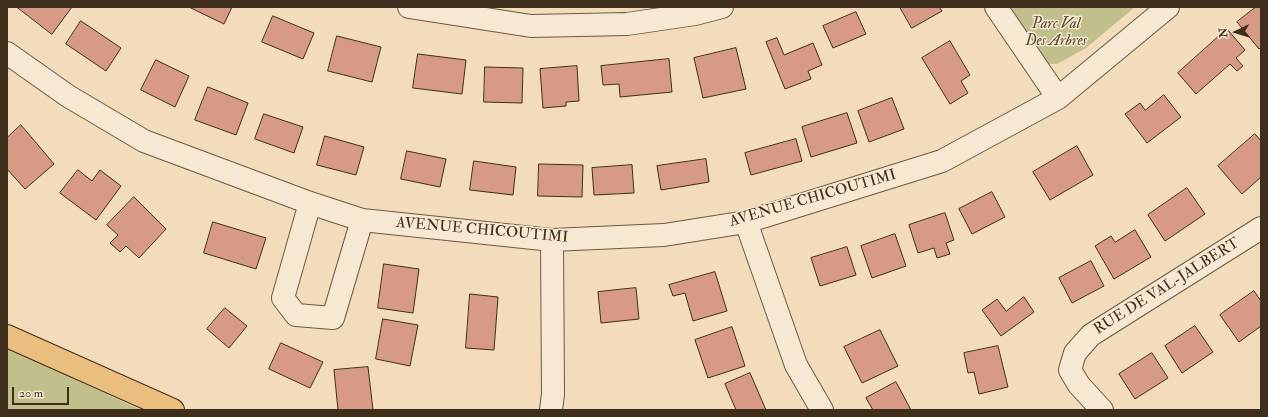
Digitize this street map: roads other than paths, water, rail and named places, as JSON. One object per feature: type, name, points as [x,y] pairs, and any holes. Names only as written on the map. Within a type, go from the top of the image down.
[{"type":"main road","points":[[7,336],[173,410]]},
{"type":"street","points":[[409,7],[531,26],[627,15],[695,14],[722,7]]},
{"type":"street","points":[[996,7],[1058,98]]},
{"type":"street","name":"AVENUE CHICOUTIMI","points":[[7,53],[68,96],[144,141],[310,203],[362,220],[552,240],[664,235],[746,222],[942,161],[1058,98],[1168,7]]},
{"type":"street","points":[[310,203],[283,298],[296,315],[333,318],[362,220]]},
{"type":"street","points":[[746,222],[796,365],[822,410]]},
{"type":"street","name":"RUE DE VAL-JALBERT","points":[[1102,410],[1079,384],[1070,370],[1074,353],[1091,335],[1261,228]]},
{"type":"street","points":[[552,240],[552,410]]},
{"type":"park label","name":"Parc Val Des Arbres","points":[[1056,34]]}]
